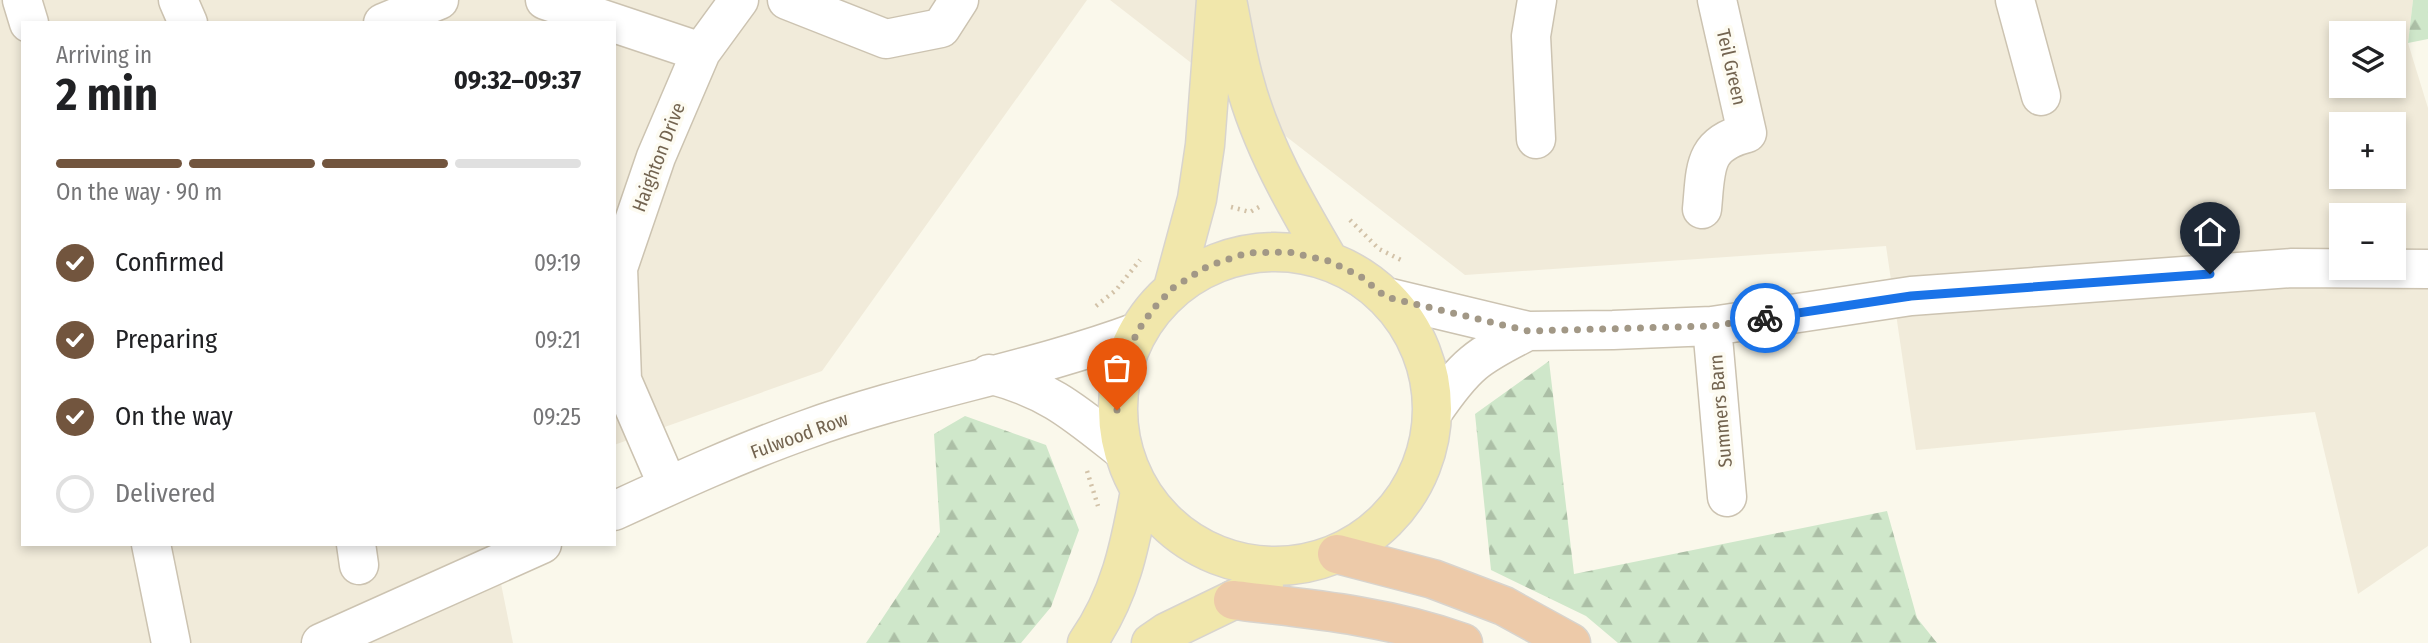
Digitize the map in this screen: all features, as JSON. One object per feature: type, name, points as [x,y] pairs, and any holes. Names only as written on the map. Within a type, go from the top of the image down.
[{"type":"highway","points":[[1320,560],[1433,579],[1504,606],[1571,643]]},
{"type":"highway","points":[[1233,600],[1351,613],[1420,628],[1463,643]]},
{"type":"main road","points":[[1173,288],[1197,199],[1205,145],[1216,0]]},
{"type":"main road","points":[[1227,0],[1244,80],[1257,119],[1289,192],[1329,261]]},
{"type":"main road","points":[[1151,643],[1233,600],[1320,560],[1375,531],[1406,497],[1425,456],[1433,412],[1427,370],[1412,331],[1386,297],[1360,276],[1329,261],[1289,252],[1247,253],[1208,266],[1173,288],[1137,332],[1122,370],[1117,410],[1122,450],[1140,491],[1180,534],[1210,553],[1255,566],[1320,560]]},
{"type":"main road","points":[[1087,643],[1113,600],[1128,557],[1140,491]]},
{"type":"street","points":[[22,0],[28,21]]},
{"type":"street","points":[[178,0],[187,21]]},
{"type":"street","points":[[388,21],[439,0]]},
{"type":"street","points":[[545,0],[608,21]]},
{"type":"street","name":"Haighton Drive","points":[[668,486],[622,380],[618,268],[656,157],[701,52],[739,0]]},
{"type":"street","points":[[786,0],[886,39],[941,28],[959,0]]},
{"type":"street","name":"Teil Green","points":[[1702,209],[1705,178],[1714,149],[1725,138],[1747,133],[1717,0]]},
{"type":"street","points":[[2015,0],[2041,96]]},
{"type":"street","points":[[1534,18],[1536,139]]},
{"type":"street","points":[[616,24],[701,52]]},
{"type":"street","points":[[1386,297],[1528,331],[1712,326],[1911,296],[2292,268],[2428,269]]},
{"type":"street","name":"Summers Barn","points":[[1712,326],[1727,497]]},
{"type":"street","points":[[1433,412],[1460,374],[1480,355],[1528,331]]},
{"type":"street","name":"Fulwood Row","points":[[616,510],[806,429],[989,374],[1078,354],[1137,332]]},
{"type":"street","points":[[989,374],[1027,384],[1063,404],[1122,450]]},
{"type":"street","points":[[151,546],[171,643]]},
{"type":"street","points":[[321,643],[375,633],[538,546]]},
{"type":"path","points":[[1197,199],[1250,212],[1289,192]]},
{"type":"shaded area","points":[[0,0],[1087,0],[822,371],[616,444],[616,21],[21,21],[21,546],[493,546],[513,643],[0,643]]},
{"type":"shaded area","points":[[1110,0],[2413,0],[2408,43],[2428,108],[2428,546],[2358,594],[2315,412],[1916,450],[1886,246],[1465,275]]},
{"type":"green space","points":[[2413,0],[2428,0],[2428,39],[2408,43]]},
{"type":"green space","points":[[1549,361],[1574,574],[1887,511],[1917,618],[1937,643],[1618,643],[1586,616],[1491,570],[1475,414]]},
{"type":"green space","points":[[965,416],[1046,445],[1079,530],[1051,607],[1021,643],[866,643],[940,532],[934,434]]},
{"type":"way so far","points":[[1117,410],[1122,370],[1137,332],[1153,309],[1173,288],[1208,266],[1247,253],[1289,252],[1329,261],[1360,276],[1386,297],[1528,331],[1712,326],[1765,318]]},
{"type":"route","points":[[1765,318],[1911,296],[2210,274]]}]
